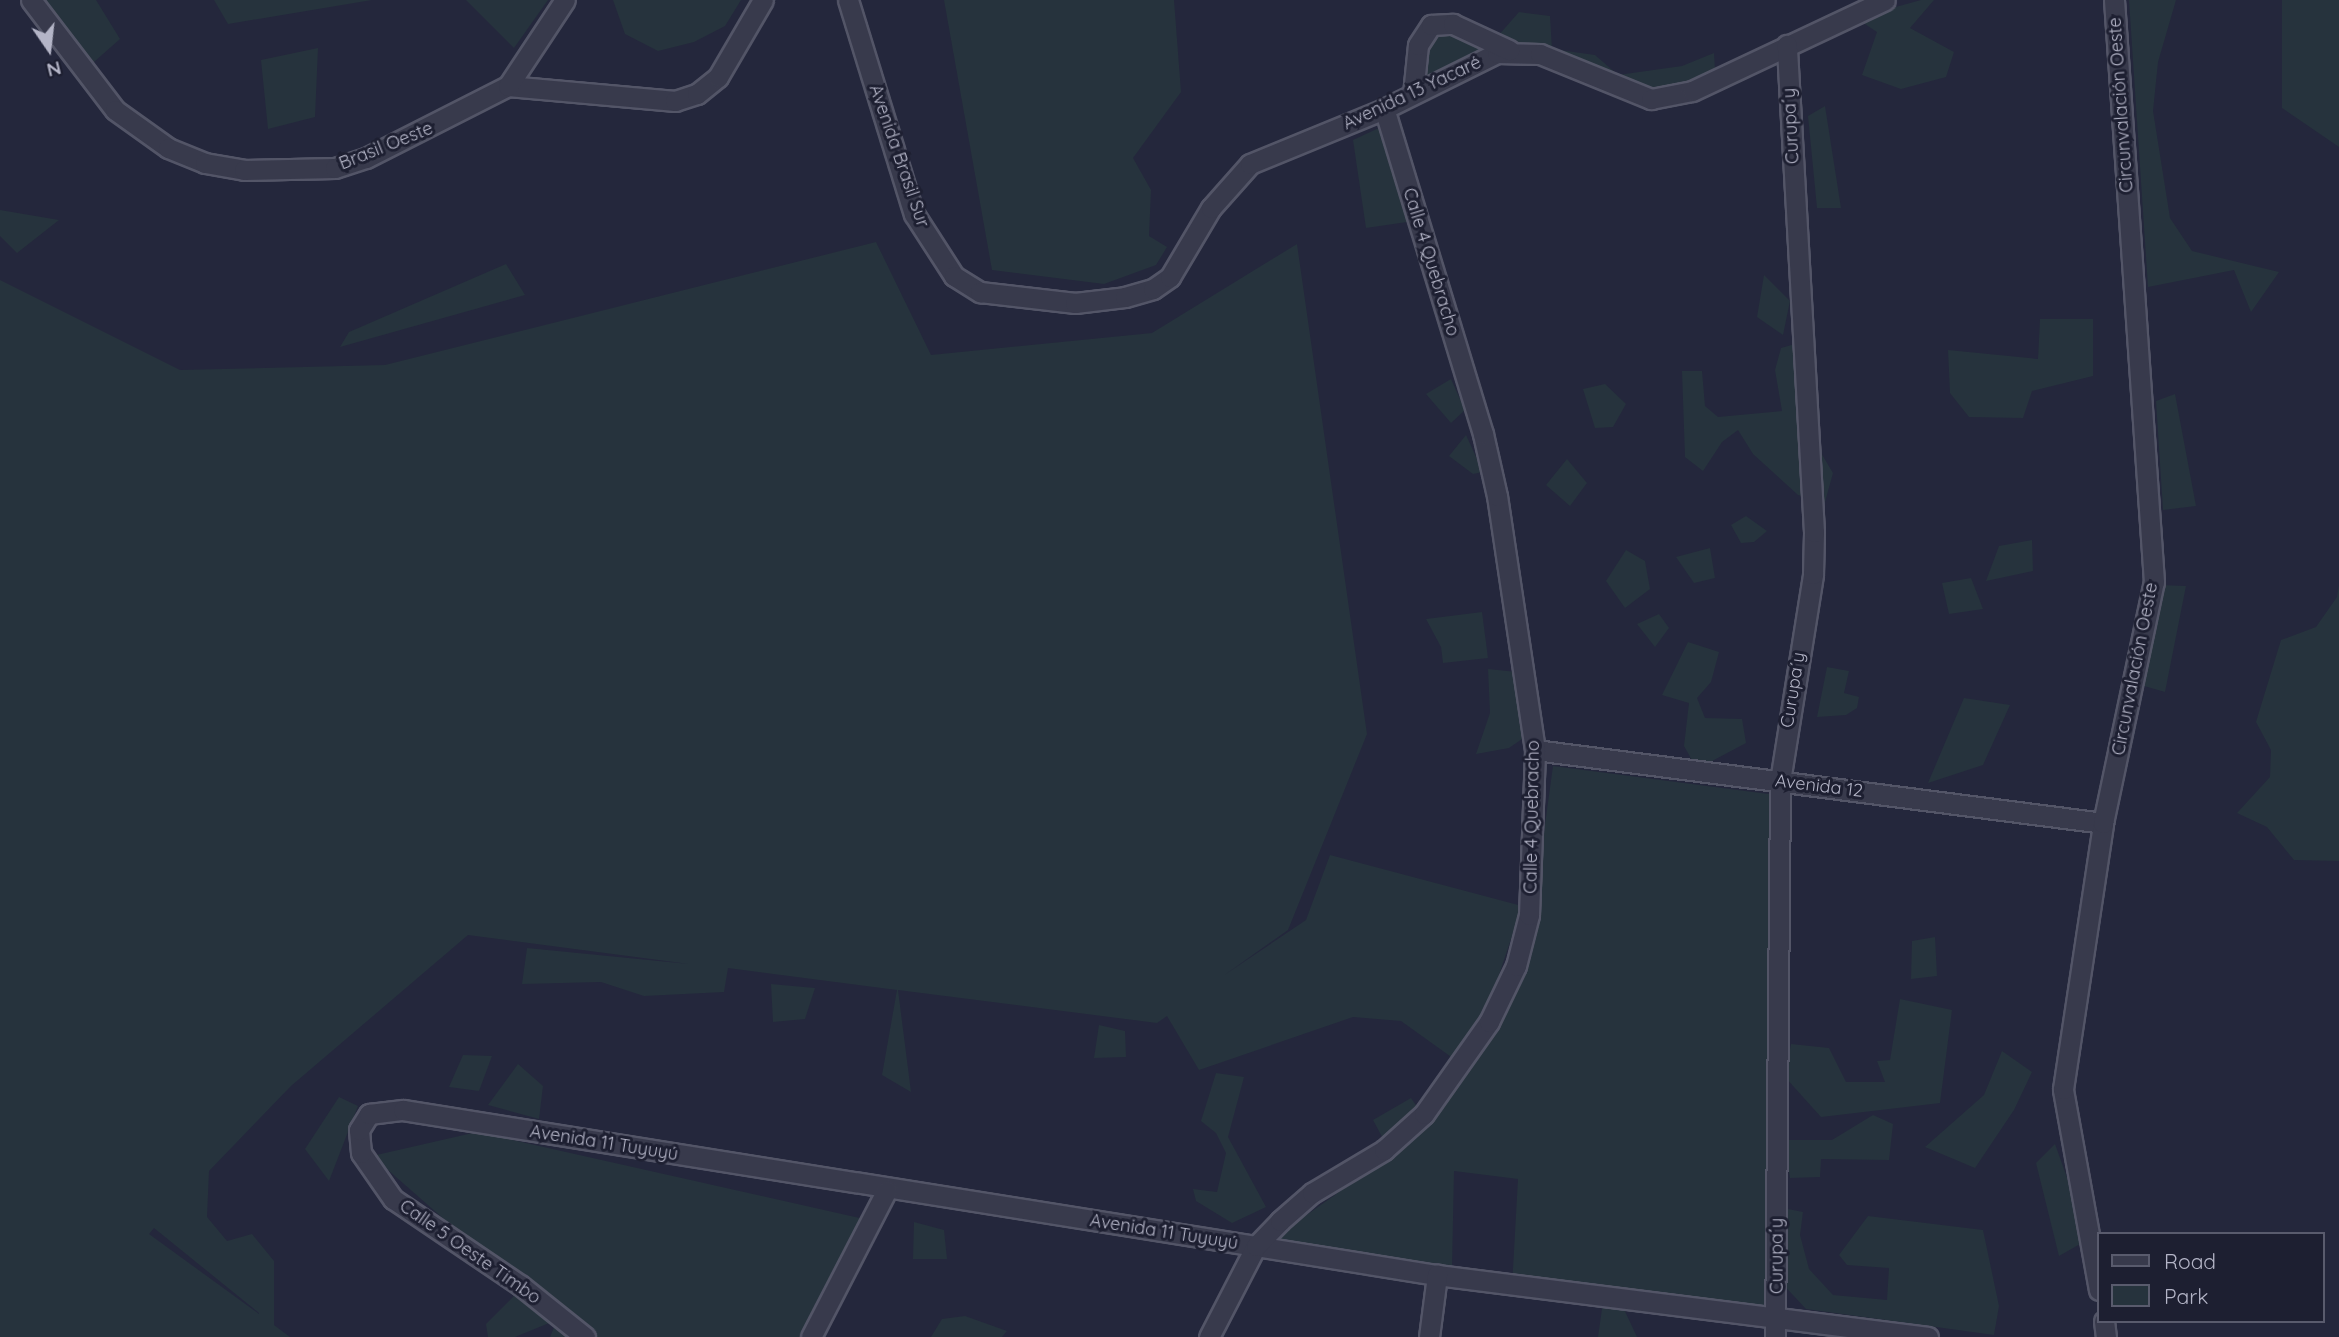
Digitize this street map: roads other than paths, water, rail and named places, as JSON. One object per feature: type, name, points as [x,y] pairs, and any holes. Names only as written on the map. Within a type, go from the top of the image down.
[{"type":"street","name":"Brasil Oeste","points":[[30,0],[115,110],[168,148],[205,163],[244,170],[335,168],[366,158],[508,86],[565,0]]},
{"type":"street","points":[[508,86],[675,101],[697,94],[732,59],[763,0]]},
{"type":"street","name":"Avenida Brasil Sur","points":[[848,0],[914,214],[954,276],[980,292]]},
{"type":"street","points":[[1413,94],[1418,45],[1432,25],[1453,24],[1509,50],[1540,54],[1651,99],[1692,91],[1885,0]]},
{"type":"street","name":"Circunvalación Oeste","points":[[2098,1284],[2063,1089],[2104,823],[2154,582],[2114,0]]},
{"type":"street","name":"Curupa´y","points":[[1776,1328],[1780,781],[1813,574],[1814,532],[1787,45]]},
{"type":"street","name":"Avenida 13 Yacaré","points":[[980,292],[1075,303],[1153,289],[1170,277],[1212,208],[1250,164],[1384,109],[1509,50]]},
{"type":"street","name":"Calle 4 Quebracho","points":[[1209,1337],[1256,1246],[1312,1193],[1384,1150],[1424,1115],[1489,1022],[1516,966],[1529,915],[1535,750],[1497,496],[1483,434],[1384,109]]},
{"type":"street","name":"Avenida 12","points":[[1535,750],[2104,823]]},
{"type":"street","name":"Calle 5 Oeste Timbo","points":[[403,1110],[378,1110],[363,1120],[358,1139],[364,1163],[393,1199],[520,1285],[585,1337]]},
{"type":"street","name":"Avenida 11 Tuyuyú","points":[[403,1110],[887,1190],[1776,1328],[1928,1337]]},
{"type":"street","points":[[811,1337],[887,1190]]},
{"type":"street","points":[[1429,1337],[1437,1275]]}]
